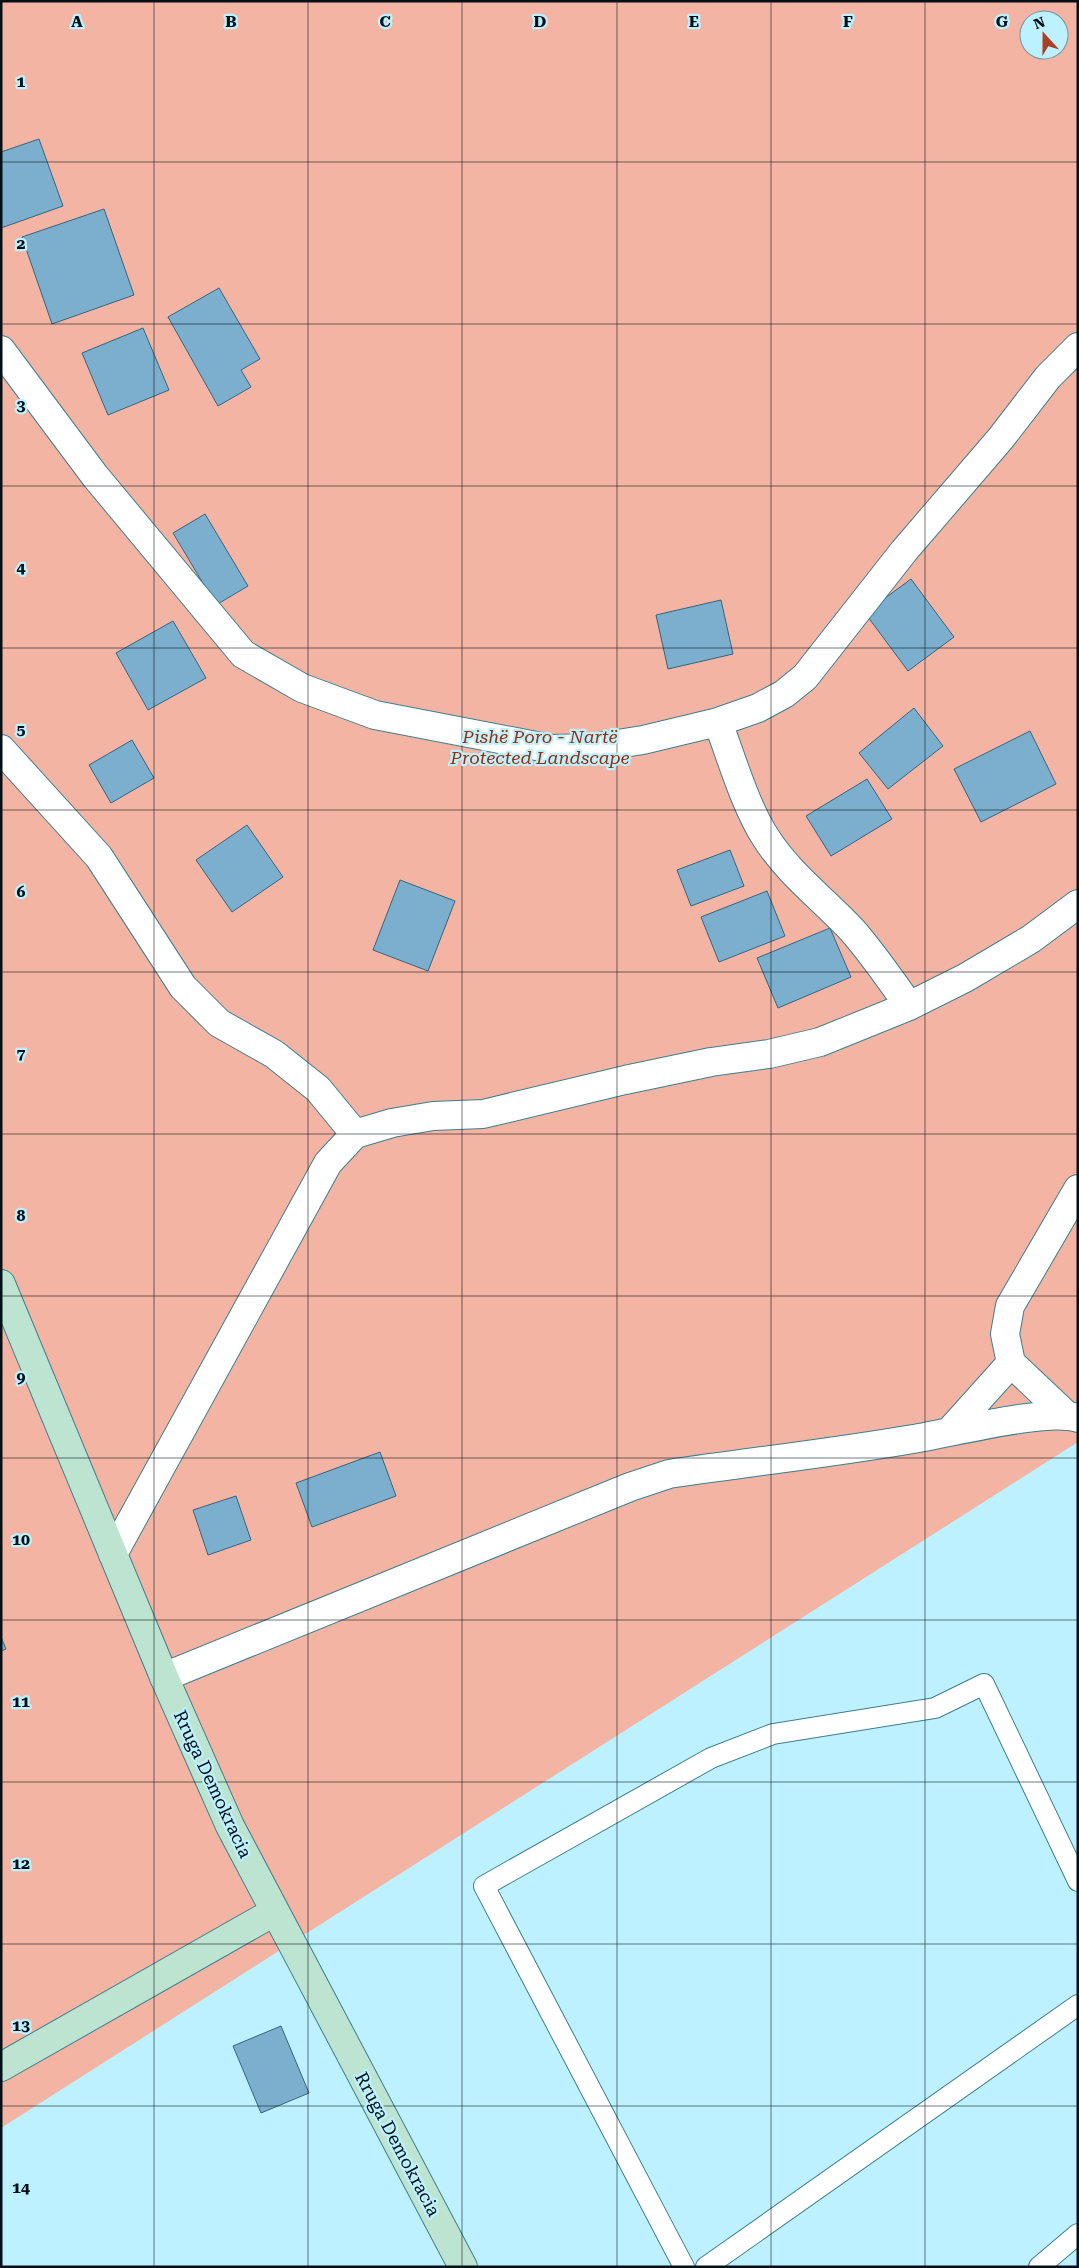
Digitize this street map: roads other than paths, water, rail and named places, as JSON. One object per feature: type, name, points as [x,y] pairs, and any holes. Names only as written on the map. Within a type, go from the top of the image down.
[{"type":"main road","name":"Rruga Demokracia","points":[[1,1284],[164,1677],[230,1826],[463,2267]]},
{"type":"main road","points":[[1,2067],[274,1912]]},
{"type":"street","points":[[1,350],[95,476],[243,654],[302,688],[375,715],[552,749],[592,748],[643,740],[718,722],[758,708],[784,694],[805,677],[904,551],[1001,438],[1048,377],[1078,347]]},
{"type":"street","points":[[718,722],[743,788],[766,838],[795,876],[851,930],[880,964],[909,1006]]},
{"type":"street","points":[[1,749],[99,857],[183,987],[219,1023],[274,1054],[318,1088],[355,1134]]},
{"type":"street","points":[[113,1554],[328,1163],[355,1134],[392,1123],[433,1116],[483,1114],[635,1078],[710,1062],[769,1054],[820,1042],[909,1006],[965,978],[1031,939],[1078,904]]},
{"type":"street","points":[[1072,1416],[1011,1363],[1005,1334],[1010,1306],[1078,1189]]},
{"type":"street","points":[[949,1432],[1011,1363]]},
{"type":"street","points":[[164,1677],[630,1487],[669,1474],[949,1432],[1072,1416]]},
{"type":"lane","points":[[684,2267],[484,1886],[711,1758],[773,1734],[935,1708],[984,1684],[1078,1881]]},
{"type":"lane","points":[[706,2267],[1078,2005]]},
{"type":"lane","points":[[1039,2267],[1078,2234]]},
{"type":"park label","name":"Pishë Poro - Nartë Protected Landscape","points":[[540,746]]}]
